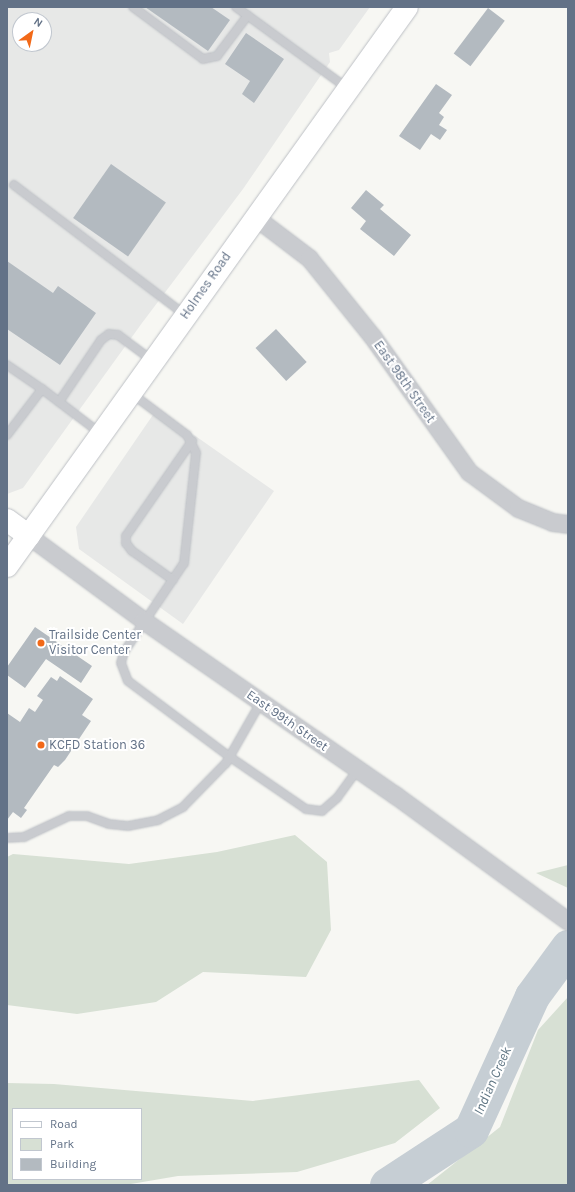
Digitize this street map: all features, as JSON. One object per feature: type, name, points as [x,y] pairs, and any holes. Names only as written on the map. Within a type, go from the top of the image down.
[{"type":"main road","name":"Holmes Road","points":[[7,566],[255,217],[407,7]]},
{"type":"main road","name":"East 99th Street","points":[[7,520],[29,536]]},
{"type":"street","name":"East 98th Street","points":[[255,217],[309,258],[372,336],[469,472],[518,508],[552,522],[568,524]]},
{"type":"street","name":"East 99th Street","points":[[29,536],[143,620],[473,852],[568,921]]},
{"type":"lane","points":[[133,7],[204,59],[217,56],[248,15]]},
{"type":"lane","points":[[236,7],[348,88]]},
{"type":"lane","points":[[14,186],[185,315]]},
{"type":"lane","points":[[59,402],[101,340],[109,334],[118,335],[153,361]]},
{"type":"lane","points":[[7,365],[42,389],[101,434]]},
{"type":"lane","points":[[7,435],[42,389]]},
{"type":"lane","points":[[130,392],[192,441],[196,453],[187,552],[184,563],[143,620],[124,652],[121,663],[128,681],[230,757],[306,809],[322,811],[337,798],[357,770]]},
{"type":"lane","points":[[173,580],[126,544],[126,536],[192,441]]},
{"type":"lane","points":[[7,838],[24,837],[69,816],[87,816],[109,824],[128,826],[158,820],[183,807],[230,757],[261,702]]},
{"type":"shaded area","points":[[7,7],[370,7],[339,50],[329,53],[330,62],[243,189],[142,323],[23,488],[7,494]]},
{"type":"shaded area","points":[[157,409],[274,491],[183,624],[79,549],[76,527]]},
{"type":"green space","points":[[295,835],[327,862],[331,930],[306,977],[203,972],[156,1002],[77,1014],[7,1005],[7,857],[13,854],[129,864],[217,852]]},
{"type":"green space","points":[[568,865],[568,888],[536,873]]},
{"type":"green space","points":[[568,997],[568,1185],[427,1185],[500,1127],[538,1030]]},
{"type":"green space","points":[[419,1080],[440,1108],[395,1143],[297,1172],[178,1176],[125,1185],[7,1185],[7,1083],[54,1084],[253,1101]]},
{"type":"building","points":[[145,7],[211,7],[230,20],[208,51]]},
{"type":"building","points":[[488,8],[505,21],[470,66],[454,54]]},
{"type":"building","points":[[246,33],[284,59],[254,103],[242,94],[250,81],[225,64]]},
{"type":"building","points":[[436,84],[452,95],[439,113],[444,117],[439,125],[447,130],[440,140],[431,134],[420,150],[399,136]]},
{"type":"building","points":[[111,164],[166,202],[128,256],[73,218]]},
{"type":"building","points":[[366,190],[384,205],[380,209],[411,235],[394,256],[360,229],[366,221],[351,208]]},
{"type":"building","points":[[7,261],[53,293],[58,286],[96,313],[60,365],[7,329]]},
{"type":"building","points":[[276,329],[307,362],[286,381],[256,348]]},
{"type":"building","name":"Trailside Center Visitor Center","points":[[35,627],[92,666],[81,683],[46,659],[25,688],[7,675],[7,667]]},
{"type":"building","name":"KCFD Station 36","points":[[60,676],[93,699],[82,715],[91,721],[65,760],[58,767],[54,765],[24,808],[27,810],[21,818],[13,812],[7,820],[7,713],[20,722],[29,708],[35,712],[43,700],[37,696],[51,677],[57,681]]},
{"type":"waterway","name":"Indian Creek","points":[[387,1185],[471,1130],[532,996],[568,947]]},
{"type":"place","name":"Trailside Center Visitor Center","points":[[41,643]]},
{"type":"place","name":"KCFD Station 36","points":[[41,745]]}]
